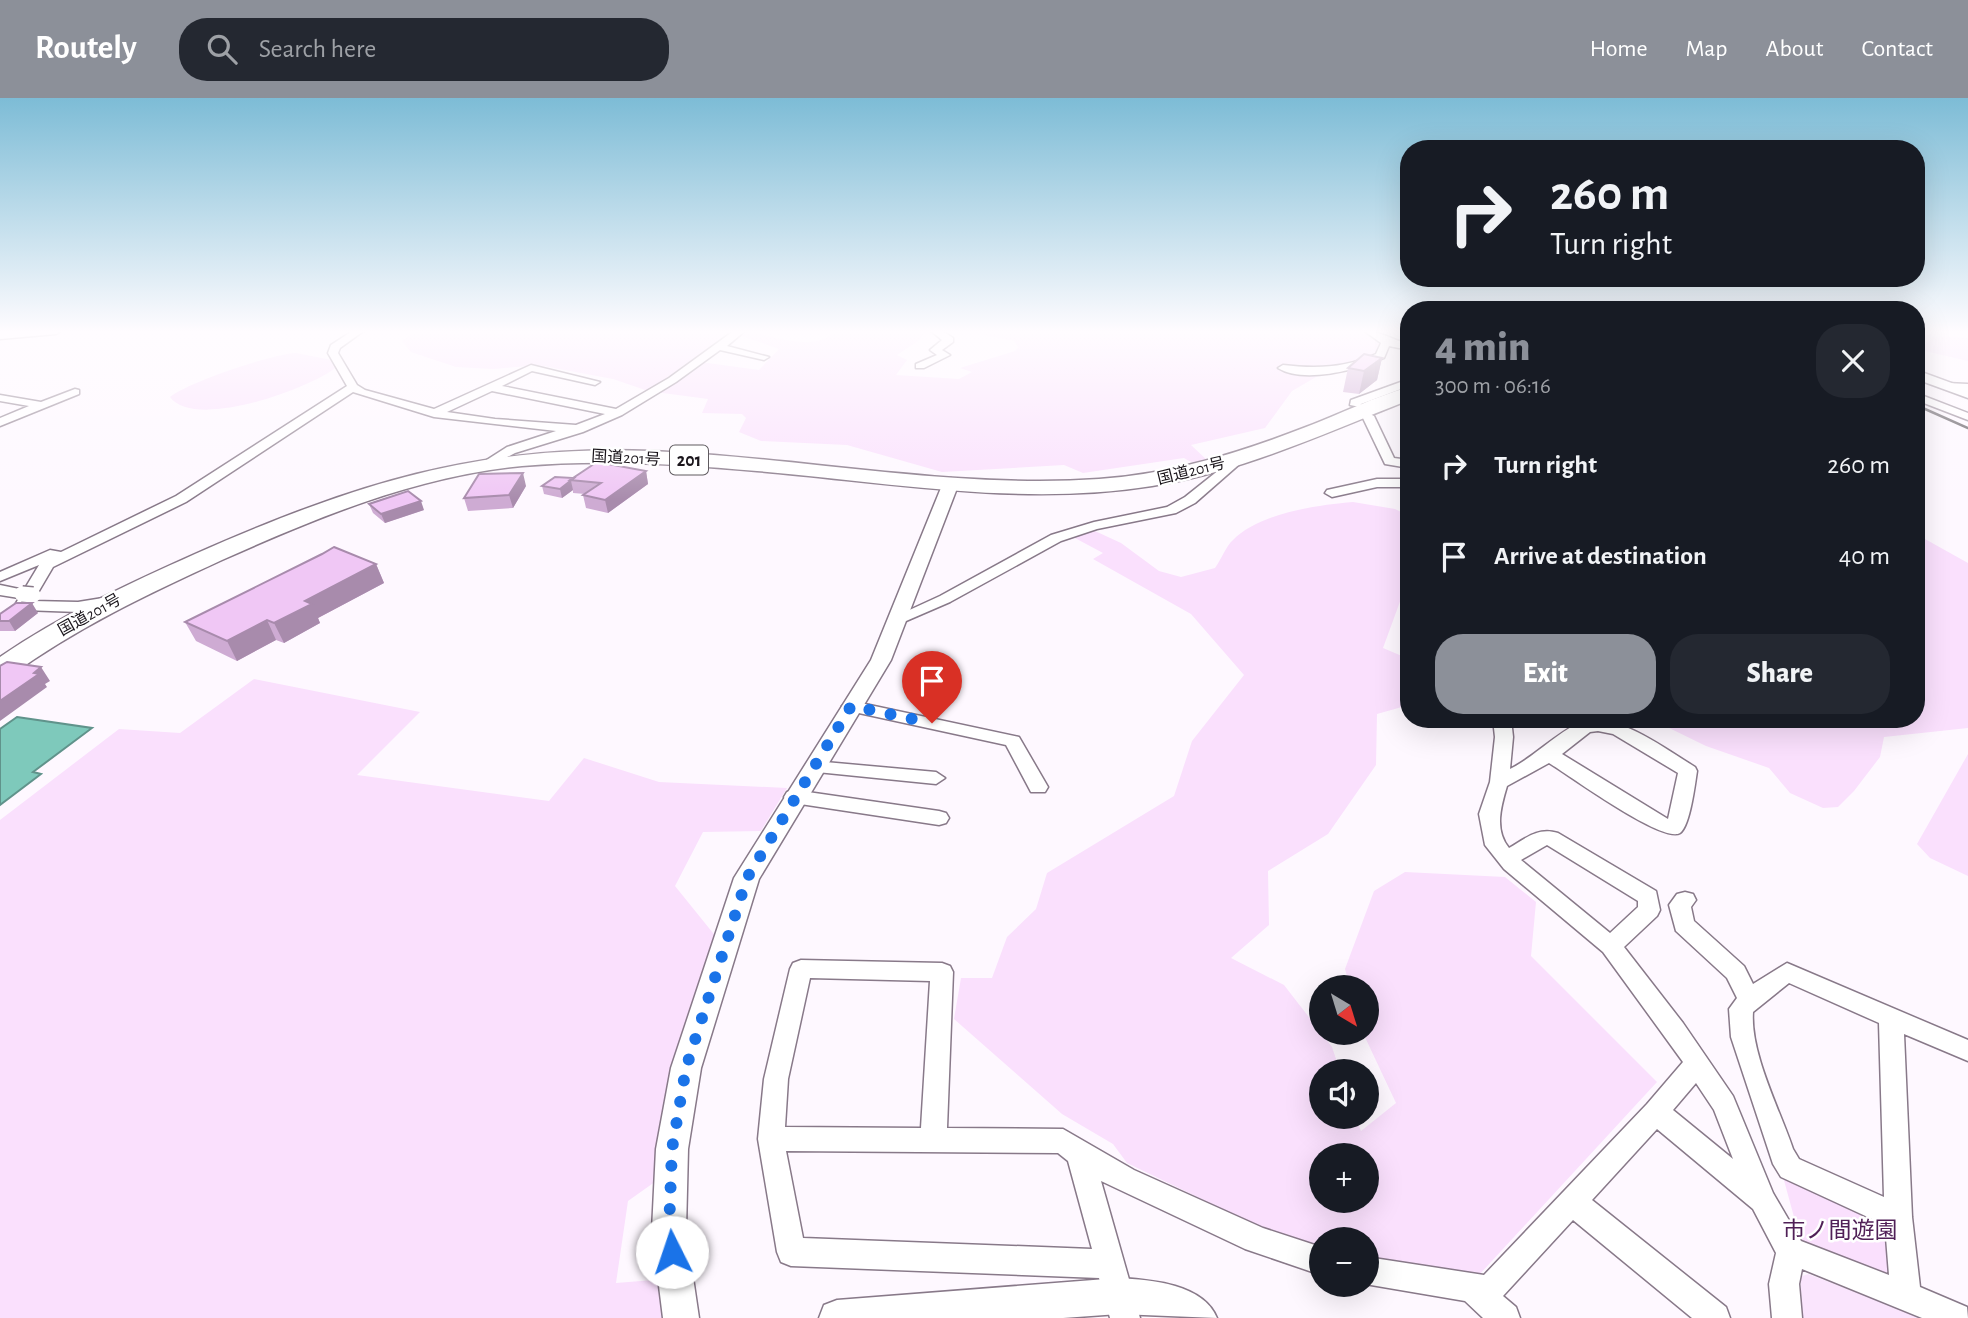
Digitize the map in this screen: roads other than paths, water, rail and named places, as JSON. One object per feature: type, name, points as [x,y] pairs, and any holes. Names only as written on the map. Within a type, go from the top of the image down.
[{"type":"highway","name":"国道201号","points":[[0,670],[63,628],[109,602],[279,525],[343,501],[432,475],[488,463],[614,455],[951,483],[1096,485],[1194,472],[1400,396]]},
{"type":"street","points":[[109,602],[78,607],[23,606],[47,564],[181,499],[353,387],[370,396],[434,414],[486,424],[579,429]]},
{"type":"street","points":[[434,414],[491,387],[618,412]]},
{"type":"street","points":[[488,463],[505,451],[579,429],[618,412],[656,387]]},
{"type":"street","points":[[1356,405],[1355,402],[1363,398],[1395,387]]},
{"type":"street","points":[[1949,387],[1968,394]]},
{"type":"street","points":[[0,422],[75,392]]},
{"type":"street","points":[[0,398],[42,405]]},
{"type":"street","points":[[1925,400],[1968,417]]},
{"type":"street","points":[[1368,416],[1389,461],[1400,470]]},
{"type":"street","points":[[900,618],[945,598],[1056,538],[1094,526],[1171,510],[1190,500],[1239,457]]},
{"type":"street","points":[[1389,461],[1400,463]]},
{"type":"street","points":[[681,1318],[669,1230],[672,1149],[686,1068],[747,878],[880,660],[900,618],[951,483]]},
{"type":"street","points":[[1332,493],[1377,483],[1400,483]]},
{"type":"street","points":[[0,577],[86,539],[96,540]]},
{"type":"street","points":[[0,602],[18,593],[109,602]]},
{"type":"street","points":[[851,706],[1013,741],[1038,787]]},
{"type":"street","points":[[1502,728],[1499,782],[1489,814],[1495,845],[1507,859],[1611,946],[1697,1063],[1724,1104],[1763,1201],[1791,1251],[1956,1318]]},
{"type":"street","points":[[1499,782],[1518,775],[1584,728]]},
{"type":"street","points":[[1549,754],[1658,823],[1672,829],[1676,826],[1688,771],[1619,730],[1611,728]]},
{"type":"street","points":[[814,767],[936,778]]},
{"type":"street","points":[[794,797],[939,818]]},
{"type":"street","points":[[1507,859],[1545,837],[1551,838],[1648,897],[1648,910],[1611,946]]},
{"type":"street","points":[[1685,900],[1680,905],[1684,925],[1736,972],[1749,999]]},
{"type":"street","points":[[933,1138],[942,972],[801,969],[776,1079],[771,1139],[791,1252],[1163,1299],[1199,1318]]},
{"type":"street","points":[[1898,1217],[1790,1168],[1782,1155],[1742,1035],[1740,1010],[1749,999],[1767,990],[1787,972],[1968,1051]]},
{"type":"street","points":[[1891,1018],[1898,1217],[1906,1296]]},
{"type":"street","points":[[1379,1273],[1489,1290],[1656,1112],[1697,1063]]},
{"type":"street","points":[[1656,1112],[1763,1201]]},
{"type":"street","points":[[771,1139],[933,1138],[1063,1141],[1080,1156],[1291,1255],[1309,1259]]},
{"type":"street","points":[[1080,1156],[1118,1293]]},
{"type":"street","points":[[1573,1202],[1715,1318]]},
{"type":"street","points":[[1787,1318],[1784,1284],[1791,1251]]},
{"type":"street","points":[[1473,1288],[1505,1318]]},
{"type":"street","points":[[836,1318],[1118,1293]]},
{"type":"railway","points":[[1925,409],[1968,428]]},
{"type":"park label","name":"市ノ間遊園","points":[[1840,1230]]}]
